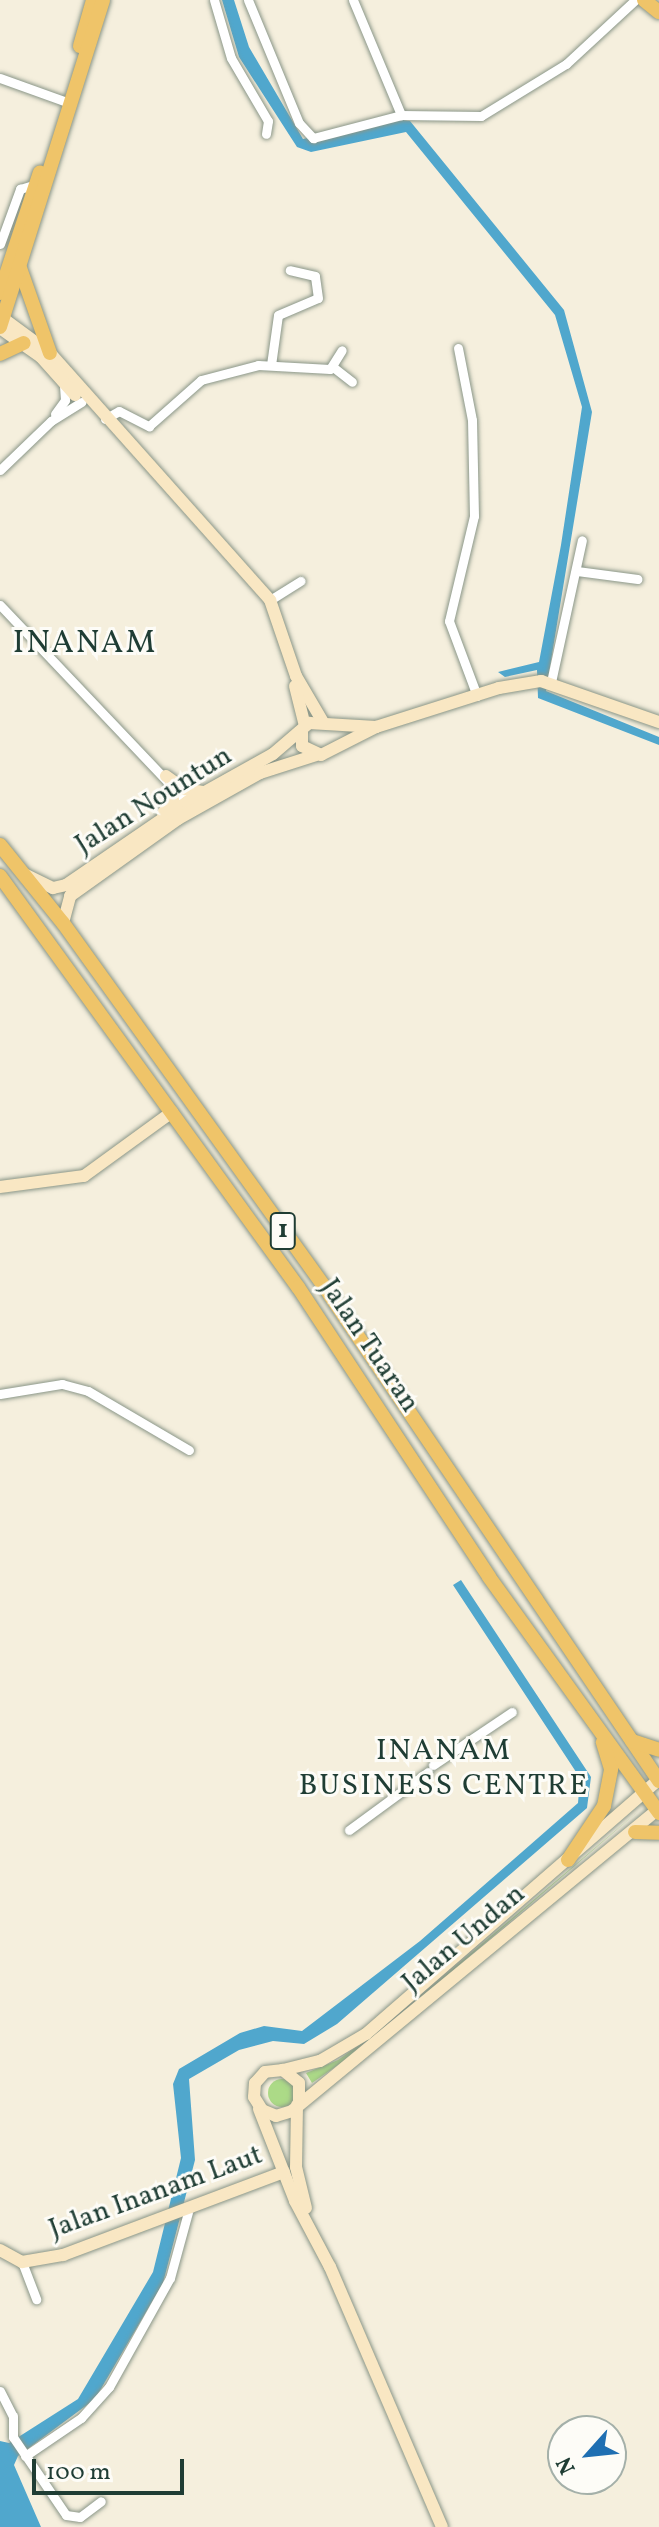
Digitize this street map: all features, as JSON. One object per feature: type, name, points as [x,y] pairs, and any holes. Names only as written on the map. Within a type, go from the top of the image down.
[{"type":"main road","points":[[0,293],[64,101],[93,0]]},
{"type":"main road","points":[[1,322],[103,0]]},
{"type":"main road","points":[[644,0],[659,12]]},
{"type":"main road","points":[[20,267],[50,353]]},
{"type":"main road","points":[[0,354],[24,343]]},
{"type":"main road","name":"Jalan Tuaran","points":[[0,845],[63,923],[340,1310],[519,1582],[659,1780]]},
{"type":"main road","name":"Jalan Tuaran","points":[[0,876],[324,1325],[511,1609],[595,1720],[658,1811]]},
{"type":"main road","points":[[568,1860],[596,1825],[607,1794],[609,1757],[595,1720]]},
{"type":"main road","points":[[632,1741],[659,1750]]},
{"type":"main road","points":[[635,1832],[659,1833]]},
{"type":"street","points":[[214,0],[231,58],[268,121],[266,134]]},
{"type":"street","points":[[248,0],[306,135],[313,138],[401,115],[481,116],[566,64],[635,0]]},
{"type":"street","points":[[353,0],[401,115]]},
{"type":"street","points":[[0,78],[64,101]]},
{"type":"street","points":[[0,244],[20,189],[36,184]]},
{"type":"street","points":[[271,365],[278,315],[318,298],[315,276],[290,270]]},
{"type":"street","points":[[1,322],[63,380],[266,603],[303,728],[302,746],[316,755]]},
{"type":"street","points":[[1,322],[50,353],[105,419],[270,600],[296,676],[334,735],[330,750]]},
{"type":"street","points":[[458,348],[472,420],[474,516],[449,621],[477,696]]},
{"type":"street","points":[[333,367],[342,350]]},
{"type":"street","points":[[105,419],[119,411],[149,426],[195,383],[271,365],[288,370],[333,367],[352,382]]},
{"type":"street","points":[[51,421],[65,400],[63,380]]},
{"type":"street","points":[[0,470],[51,421],[81,402]]},
{"type":"street","points":[[551,682],[582,540]]},
{"type":"street","points":[[577,571],[637,579]]},
{"type":"street","points":[[270,600],[301,581]]},
{"type":"street","points":[[0,605],[187,802],[260,773]]},
{"type":"street","name":"Jalan Nountun","points":[[63,923],[70,896],[178,819],[260,773],[330,750],[376,727],[532,682],[551,682],[659,722]]},
{"type":"street","name":"Jalan Nountun","points":[[26,875],[60,887],[203,792],[273,754],[303,728],[324,722],[376,727]]},
{"type":"street","points":[[168,780],[184,789],[203,792]]},
{"type":"street","points":[[150,827],[173,801],[168,780]]},
{"type":"street","points":[[0,1187],[84,1176],[172,1112]]},
{"type":"street","points":[[0,1394],[62,1384],[88,1391],[189,1450]]},
{"type":"street","points":[[349,1830],[512,1712]]},
{"type":"street","name":"Jalan Undan","points":[[257,2104],[254,2090],[259,2077],[320,2061],[366,2034],[659,1780]]},
{"type":"street","name":"Jalan Undan","points":[[298,2103],[389,2033],[615,1843],[658,1811]]},
{"type":"street","points":[[615,1843],[635,1832],[659,1842]]},
{"type":"street","points":[[283,2070],[299,2083],[296,2132],[299,2184],[309,2223]]},
{"type":"street","points":[[257,2104],[276,2116],[298,2103]]},
{"type":"street","points":[[257,2104],[284,2172],[442,2527]]},
{"type":"street","points":[[284,2172],[286,2145],[296,2132]]},
{"type":"street","name":"Jalan Inanam Laut","points":[[0,2250],[22,2262],[63,2255],[158,2224],[284,2172]]},
{"type":"street","points":[[25,2456],[81,2418],[109,2387],[170,2278],[188,2212]]},
{"type":"street","points":[[22,2262],[36,2299]]},
{"type":"street","points":[[0,2391],[13,2416],[13,2437],[66,2515],[80,2517],[101,2501]]},
{"type":"green space","points":[[642,1808],[364,2047],[312,2083],[306,2073],[338,2060],[378,2032]]},
{"type":"green space","points":[[282,2079],[292,2083],[296,2093],[292,2103],[282,2107],[272,2103],[268,2093],[272,2083]]},
{"type":"water","points":[[222,0],[234,0],[249,47],[303,139],[395,119],[410,121],[564,310],[592,412],[546,691],[659,737],[659,745],[538,698],[537,670],[505,677],[498,672],[539,662],[561,545],[582,407],[555,315],[406,132],[311,152],[297,147],[239,57]]},
{"type":"water","points":[[461,1580],[591,1777],[587,1808],[337,2024],[304,2044],[273,2041],[239,2050],[189,2079],[195,2160],[163,2283],[95,2399],[18,2456],[14,2465],[41,2527],[0,2527],[0,2441],[9,2443],[78,2399],[153,2272],[181,2158],[173,2084],[179,2069],[240,2033],[264,2026],[302,2031],[420,1941],[578,1803],[580,1778],[453,1585]]},
{"type":"district","name":"INANAM","points":[[85,644]]},
{"type":"district","name":"INANAM BUSINESS CENTRE","points":[[444,1768]]}]
